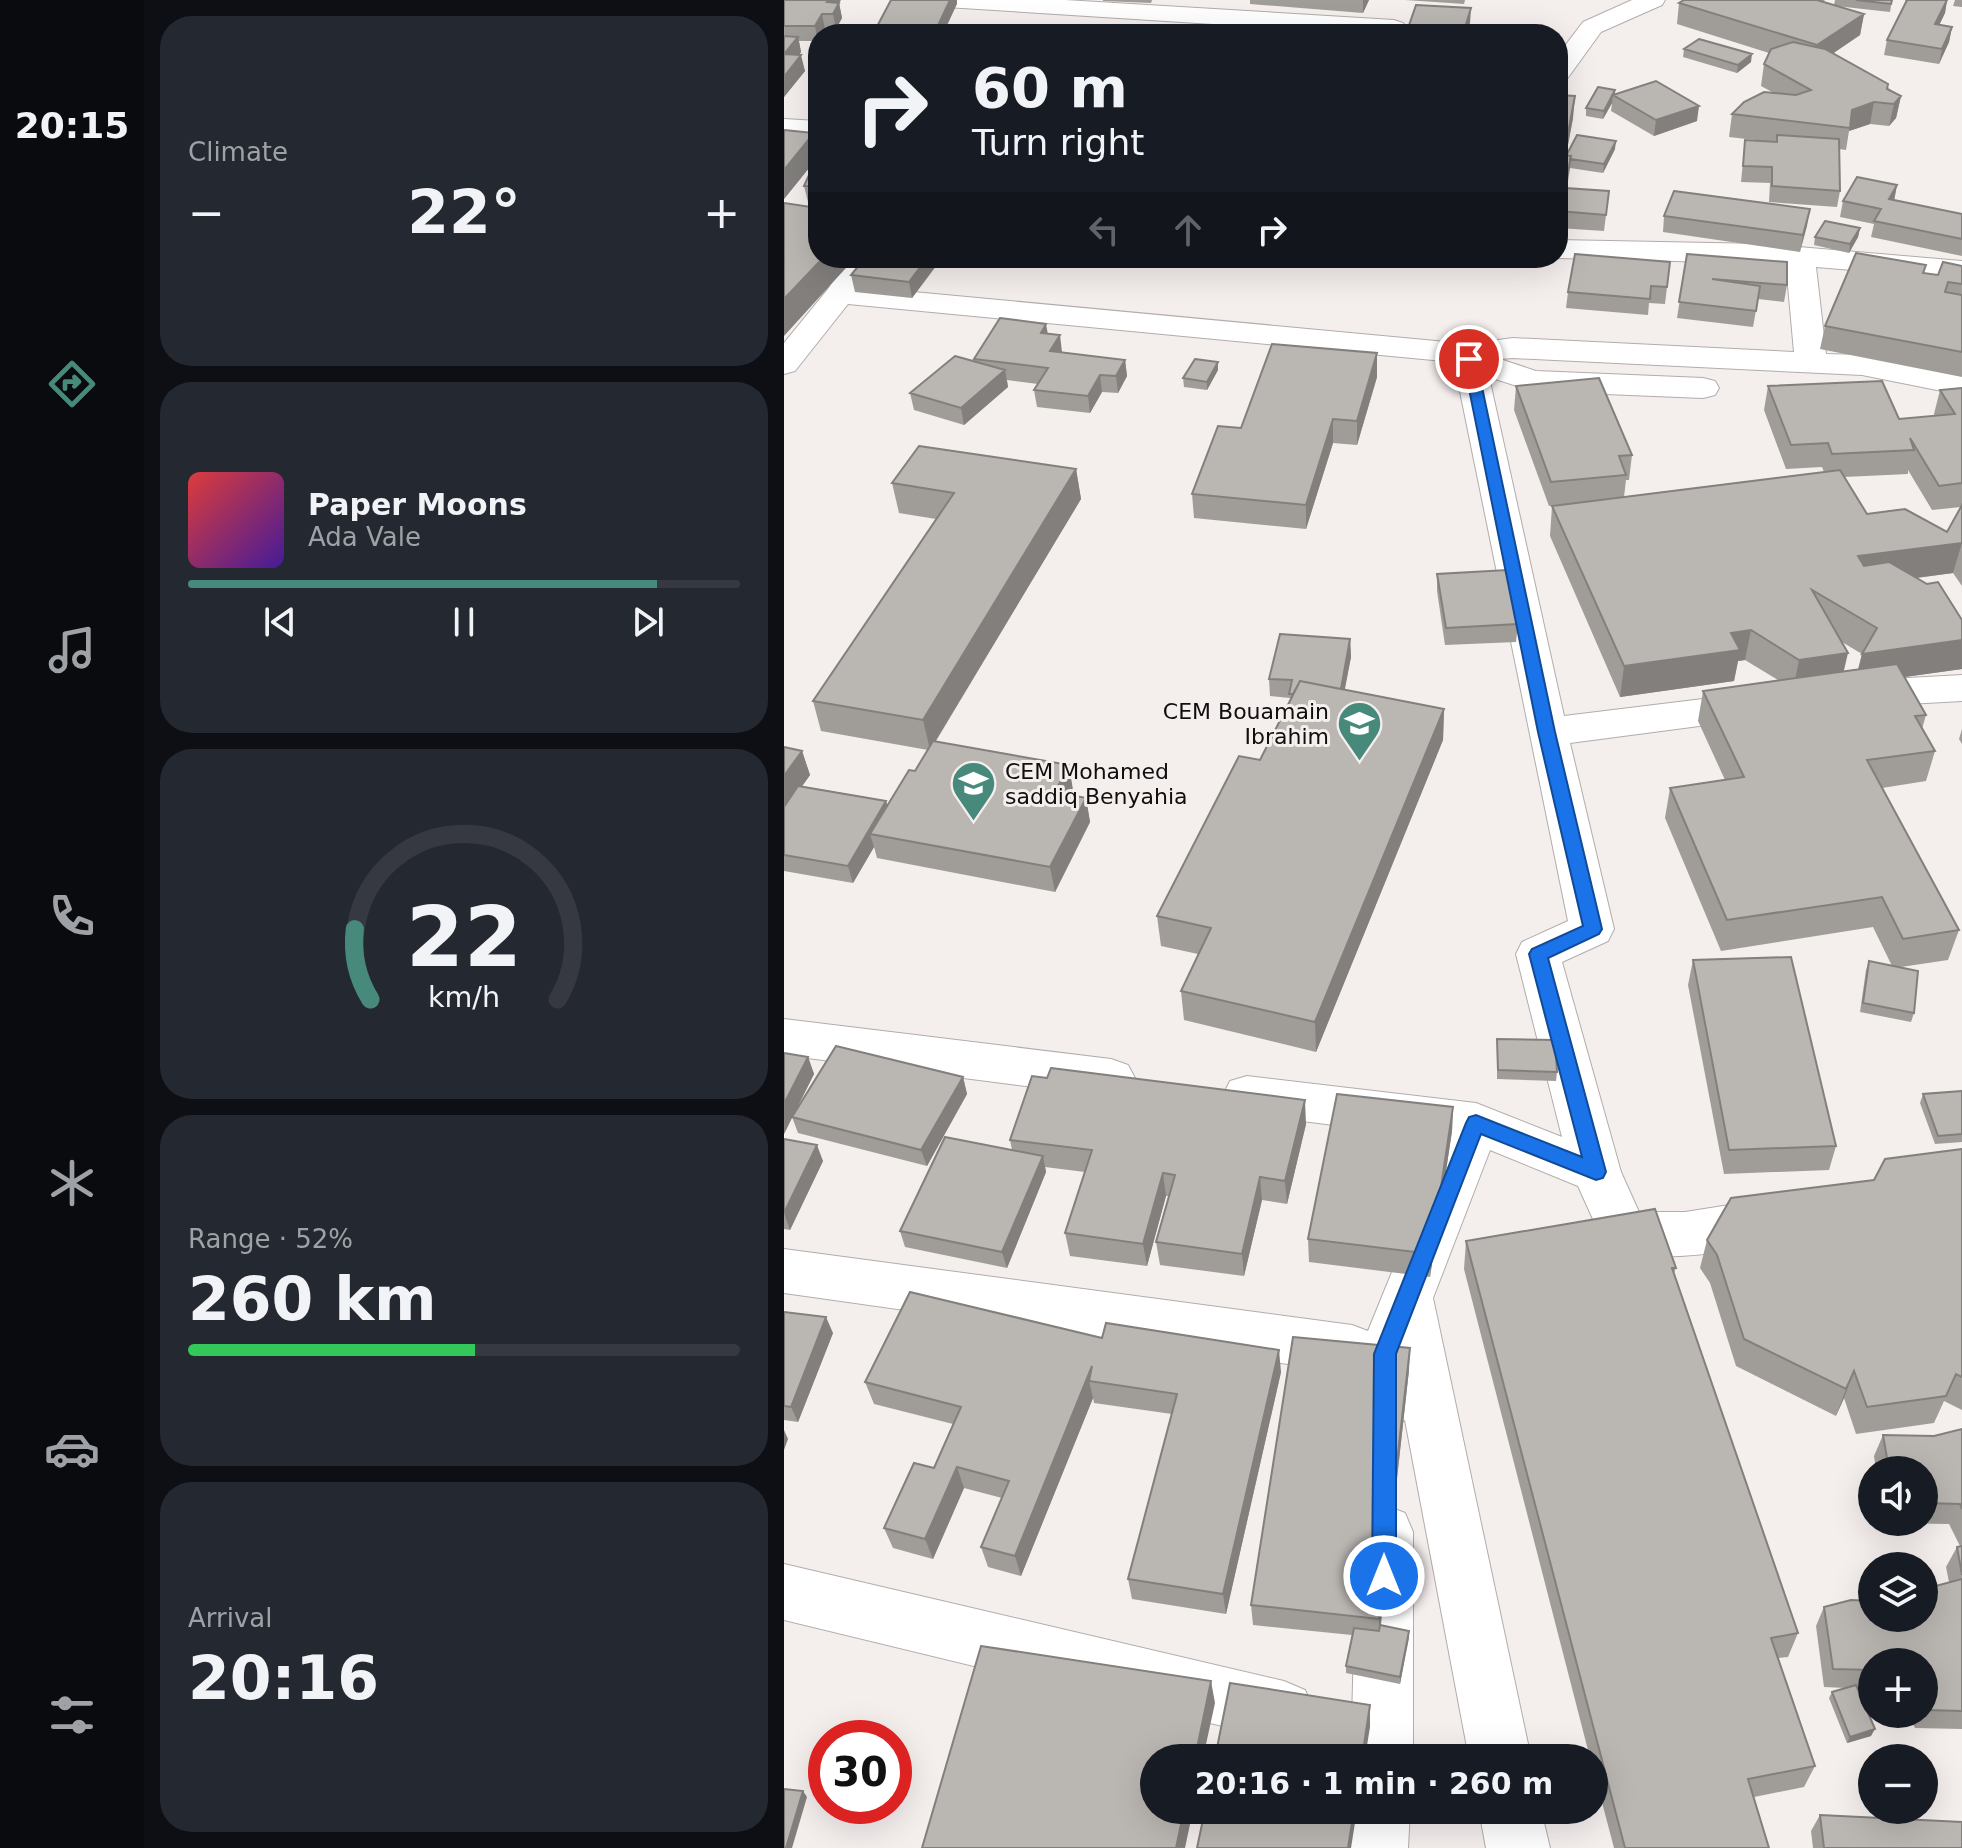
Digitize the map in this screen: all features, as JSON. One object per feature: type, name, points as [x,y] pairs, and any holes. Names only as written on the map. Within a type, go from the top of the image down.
[{"type":"street","points":[[1395,24],[1400,0]]},
{"type":"street","points":[[1568,59],[1592,27],[1653,0]]},
{"type":"street","points":[[959,6],[1271,24]]},
{"type":"street","points":[[784,127],[808,128]]},
{"type":"street","points":[[1568,249],[1800,256],[1962,270]]},
{"type":"street","points":[[1800,256],[1811,363]]},
{"type":"street","points":[[784,364],[840,294],[857,268]]},
{"type":"street","points":[[840,294],[1468,357],[1532,381],[1889,396],[1962,388]]},
{"type":"street","points":[[1468,357],[1513,348],[1862,365],[1962,388]]},
{"type":"street","points":[[1468,357],[1592,929],[1538,954],[1596,1172],[1624,1233],[1685,1234],[1823,1212]]},
{"type":"street","points":[[1547,732],[1811,699],[1962,688]]},
{"type":"street","points":[[784,1037],[1146,1082]]},
{"type":"street","points":[[1209,1090],[1476,1123],[1596,1172]]},
{"type":"street","points":[[1383,1744],[1385,1354],[1476,1123]]},
{"type":"street","points":[[784,1271],[1385,1354]]},
{"type":"street","points":[[1407,1297],[1497,1744]]},
{"type":"street","points":[[784,1592],[1375,1744]]},
{"type":"street","points":[[1376,1848],[1378,1824]]},
{"type":"street","points":[[1513,1824],[1518,1848]]},
{"type":"building","points":[[784,0],[829,0],[827,2],[839,3],[833,14],[822,14],[816,24],[784,26]]},
{"type":"building","points":[[891,0],[950,0],[939,24],[878,24]]},
{"type":"building","points":[[1684,0],[1817,0],[1864,14],[1817,45],[1679,3]]},
{"type":"building","points":[[1856,0],[1892,0],[1891,4]]},
{"type":"building","points":[[1907,0],[1947,0],[1935,24],[1952,27],[1942,49],[1887,40]]},
{"type":"building","points":[[1416,5],[1471,8],[1466,24],[1409,24]]},
{"type":"building","points":[[784,36],[798,37],[784,54]]},
{"type":"building","points":[[1699,39],[1752,54],[1738,65],[1684,49]]},
{"type":"building","points":[[1793,42],[1825,49],[1888,84],[1887,89],[1901,96],[1894,104],[1874,102],[1852,110],[1850,128],[1732,114],[1744,102],[1764,92],[1796,95],[1811,90],[1764,64],[1771,49]]},
{"type":"building","points":[[784,54],[801,55],[784,77]]},
{"type":"building","points":[[1656,81],[1699,106],[1656,120],[1613,95]]},
{"type":"building","points":[[1598,87],[1615,90],[1604,111],[1586,108]]},
{"type":"building","points":[[1568,96],[1575,96],[1568,133]]},
{"type":"building","points":[[784,130],[808,132],[808,140],[784,170]]},
{"type":"building","points":[[1577,135],[1616,141],[1604,164],[1570,159],[1568,152]]},
{"type":"building","points":[[1777,135],[1839,139],[1840,191],[1772,186],[1772,167],[1743,166],[1745,140],[1777,142]]},
{"type":"building","points":[[1857,177],[1897,185],[1889,199],[1962,214],[1962,239],[1874,221],[1881,209],[1843,201]]},
{"type":"building","points":[[1568,188],[1609,191],[1606,215],[1568,212]]},
{"type":"building","points":[[1674,191],[1810,209],[1803,235],[1664,216]]},
{"type":"building","points":[[784,203],[808,207],[808,268],[813,268],[784,299]]},
{"type":"building","points":[[1825,221],[1860,228],[1850,244],[1815,237]]},
{"type":"building","points":[[1856,253],[1926,265],[1923,273],[1938,275],[1943,262],[1962,266],[1962,284],[1948,282],[1945,292],[1962,295],[1962,352],[1825,326]]},
{"type":"building","points":[[1575,254],[1670,262],[1667,287],[1651,286],[1650,299],[1568,292]]},
{"type":"building","points":[[1687,254],[1787,262],[1787,285],[1712,279],[1760,286],[1756,311],[1679,302]]},
{"type":"building","points":[[857,268],[920,268],[909,282],[851,275]]},
{"type":"building","points":[[1000,318],[1046,324],[1041,333],[1060,335],[1050,351],[1125,360],[1116,376],[1100,375],[1088,396],[1034,390],[1048,368],[974,359]]},
{"type":"building","points":[[1272,344],[1377,353],[1357,421],[1333,419],[1306,505],[1192,494],[1218,426],[1241,428]]},
{"type":"building","points":[[955,356],[1005,370],[961,408],[910,393]]},
{"type":"building","points":[[1195,359],[1218,362],[1207,382],[1183,378]]},
{"type":"building","points":[[1599,378],[1632,455],[1619,456],[1626,475],[1551,482],[1516,386]]},
{"type":"building","points":[[1882,381],[1899,419],[1955,414],[1940,390],[1962,388],[1962,483],[1939,486],[1910,438],[1914,450],[1832,454],[1828,443],[1791,445],[1768,386]]},
{"type":"building","points":[[919,446],[1076,469],[923,720],[813,701],[954,493],[892,483]]},
{"type":"building","points":[[1840,470],[1867,514],[1905,509],[1947,532],[1962,505],[1962,543],[1858,556],[1864,566],[1889,562],[1927,584],[1938,582],[1962,620],[1962,640],[1862,654],[1877,628],[1812,590],[1848,653],[1799,660],[1751,630],[1731,633],[1740,650],[1624,666],[1552,506]]},
{"type":"building","points":[[1507,570],[1518,624],[1446,628],[1437,574]]},
{"type":"building","points":[[1280,634],[1350,639],[1341,689],[1300,681],[1293,694],[1289,694],[1292,680],[1269,679]]},
{"type":"building","points":[[1897,664],[1926,715],[1915,716],[1935,751],[1867,760],[1959,930],[1903,939],[1882,897],[1727,920],[1670,788],[1744,777],[1703,691]]},
{"type":"building","points":[[1300,681],[1444,709],[1315,1022],[1181,991],[1211,928],[1157,916],[1239,756],[1260,760]]},
{"type":"building","points":[[933,741],[1069,765],[1055,792],[1086,798],[1050,867],[870,834],[909,770],[915,771]]},
{"type":"building","points":[[784,747],[802,751],[784,776]]},
{"type":"building","points":[[798,786],[886,801],[848,866],[784,855],[784,807]]},
{"type":"building","points":[[1791,957],[1836,1146],[1729,1150],[1693,960]]},
{"type":"building","points":[[1869,961],[1918,971],[1914,1013],[1863,1003]]},
{"type":"building","points":[[1497,1039],[1555,1040],[1557,1072],[1498,1070]]},
{"type":"building","points":[[836,1046],[963,1077],[921,1150],[792,1117]]},
{"type":"building","points":[[784,1053],[808,1057],[784,1104]]},
{"type":"building","points":[[1051,1068],[1305,1100],[1285,1181],[1260,1177],[1242,1254],[1156,1242],[1175,1175],[1163,1173],[1143,1244],[1065,1233],[1092,1150],[1010,1140],[1032,1076],[1047,1078]]},
{"type":"building","points":[[1962,1091],[1962,1134],[1938,1136],[1923,1094]]},
{"type":"building","points":[[1337,1094],[1453,1107],[1431,1254],[1308,1239]]},
{"type":"building","points":[[945,1137],[1043,1156],[1002,1252],[900,1231]]},
{"type":"building","points":[[784,1139],[817,1145],[784,1213]]},
{"type":"building","points":[[1962,1149],[1962,1377],[1956,1374],[1946,1396],[1867,1407],[1854,1371],[1846,1389],[1744,1339],[1717,1255],[1707,1240],[1731,1198],[1874,1180],[1885,1159]]},
{"type":"building","points":[[1655,1209],[1676,1268],[1672,1268],[1798,1633],[1771,1638],[1815,1766],[1748,1779],[1769,1848],[1625,1848],[1608,1783],[1608,1744],[1598,1744],[1466,1241]]},
{"type":"building","points":[[910,1292],[1102,1338],[1106,1323],[1279,1350],[1223,1594],[1128,1579],[1177,1394],[1089,1381],[1092,1366],[1015,1556],[981,1547],[1009,1481],[957,1467],[925,1539],[884,1528],[914,1463],[934,1468],[961,1407],[865,1382]]},
{"type":"building","points":[[784,1312],[826,1317],[791,1407],[784,1406]]},
{"type":"building","points":[[1293,1337],[1410,1348],[1379,1619],[1251,1605]]},
{"type":"building","points":[[1962,1429],[1962,1509],[1960,1504],[1938,1503],[1938,1456],[1887,1456],[1883,1435],[1934,1436]]},
{"type":"building","points":[[1962,1546],[1962,1575],[1957,1547]]},
{"type":"building","points":[[1962,1579],[1962,1711],[1938,1710],[1938,1648],[1858,1648],[1858,1670],[1833,1669],[1824,1607],[1858,1600],[1858,1632],[1938,1632],[1938,1585]]},
{"type":"building","points":[[1380,1625],[1409,1631],[1400,1677],[1346,1666],[1354,1628],[1379,1631]]},
{"type":"building","points":[[981,1646],[1211,1681],[1198,1744],[1140,1744],[1140,1824],[1181,1824],[1176,1848],[922,1848]]},
{"type":"building","points":[[1230,1683],[1370,1705],[1364,1744],[1218,1744]]},
{"type":"building","points":[[1856,1685],[1858,1728],[1875,1729],[1850,1737],[1832,1692]]},
{"type":"building","points":[[784,1789],[803,1791],[786,1848],[784,1848]]},
{"type":"building","points":[[1820,1815],[1858,1817],[1858,1824],[1962,1822],[1962,1848],[1824,1848]]},
{"type":"building","points":[[1202,1824],[1352,1824],[1348,1848],[1197,1848]]},
{"type":"place","name":"CEM Bouamain Ibrahim","points":[[1360,763]]},
{"type":"place","name":"CEM Mohamed saddiq Benyahia","points":[[974,823]]},
{"type":"route","points":[[1384,1576],[1385,1354],[1476,1123],[1596,1172],[1538,954],[1592,929],[1547,732],[1469,359]]}]
